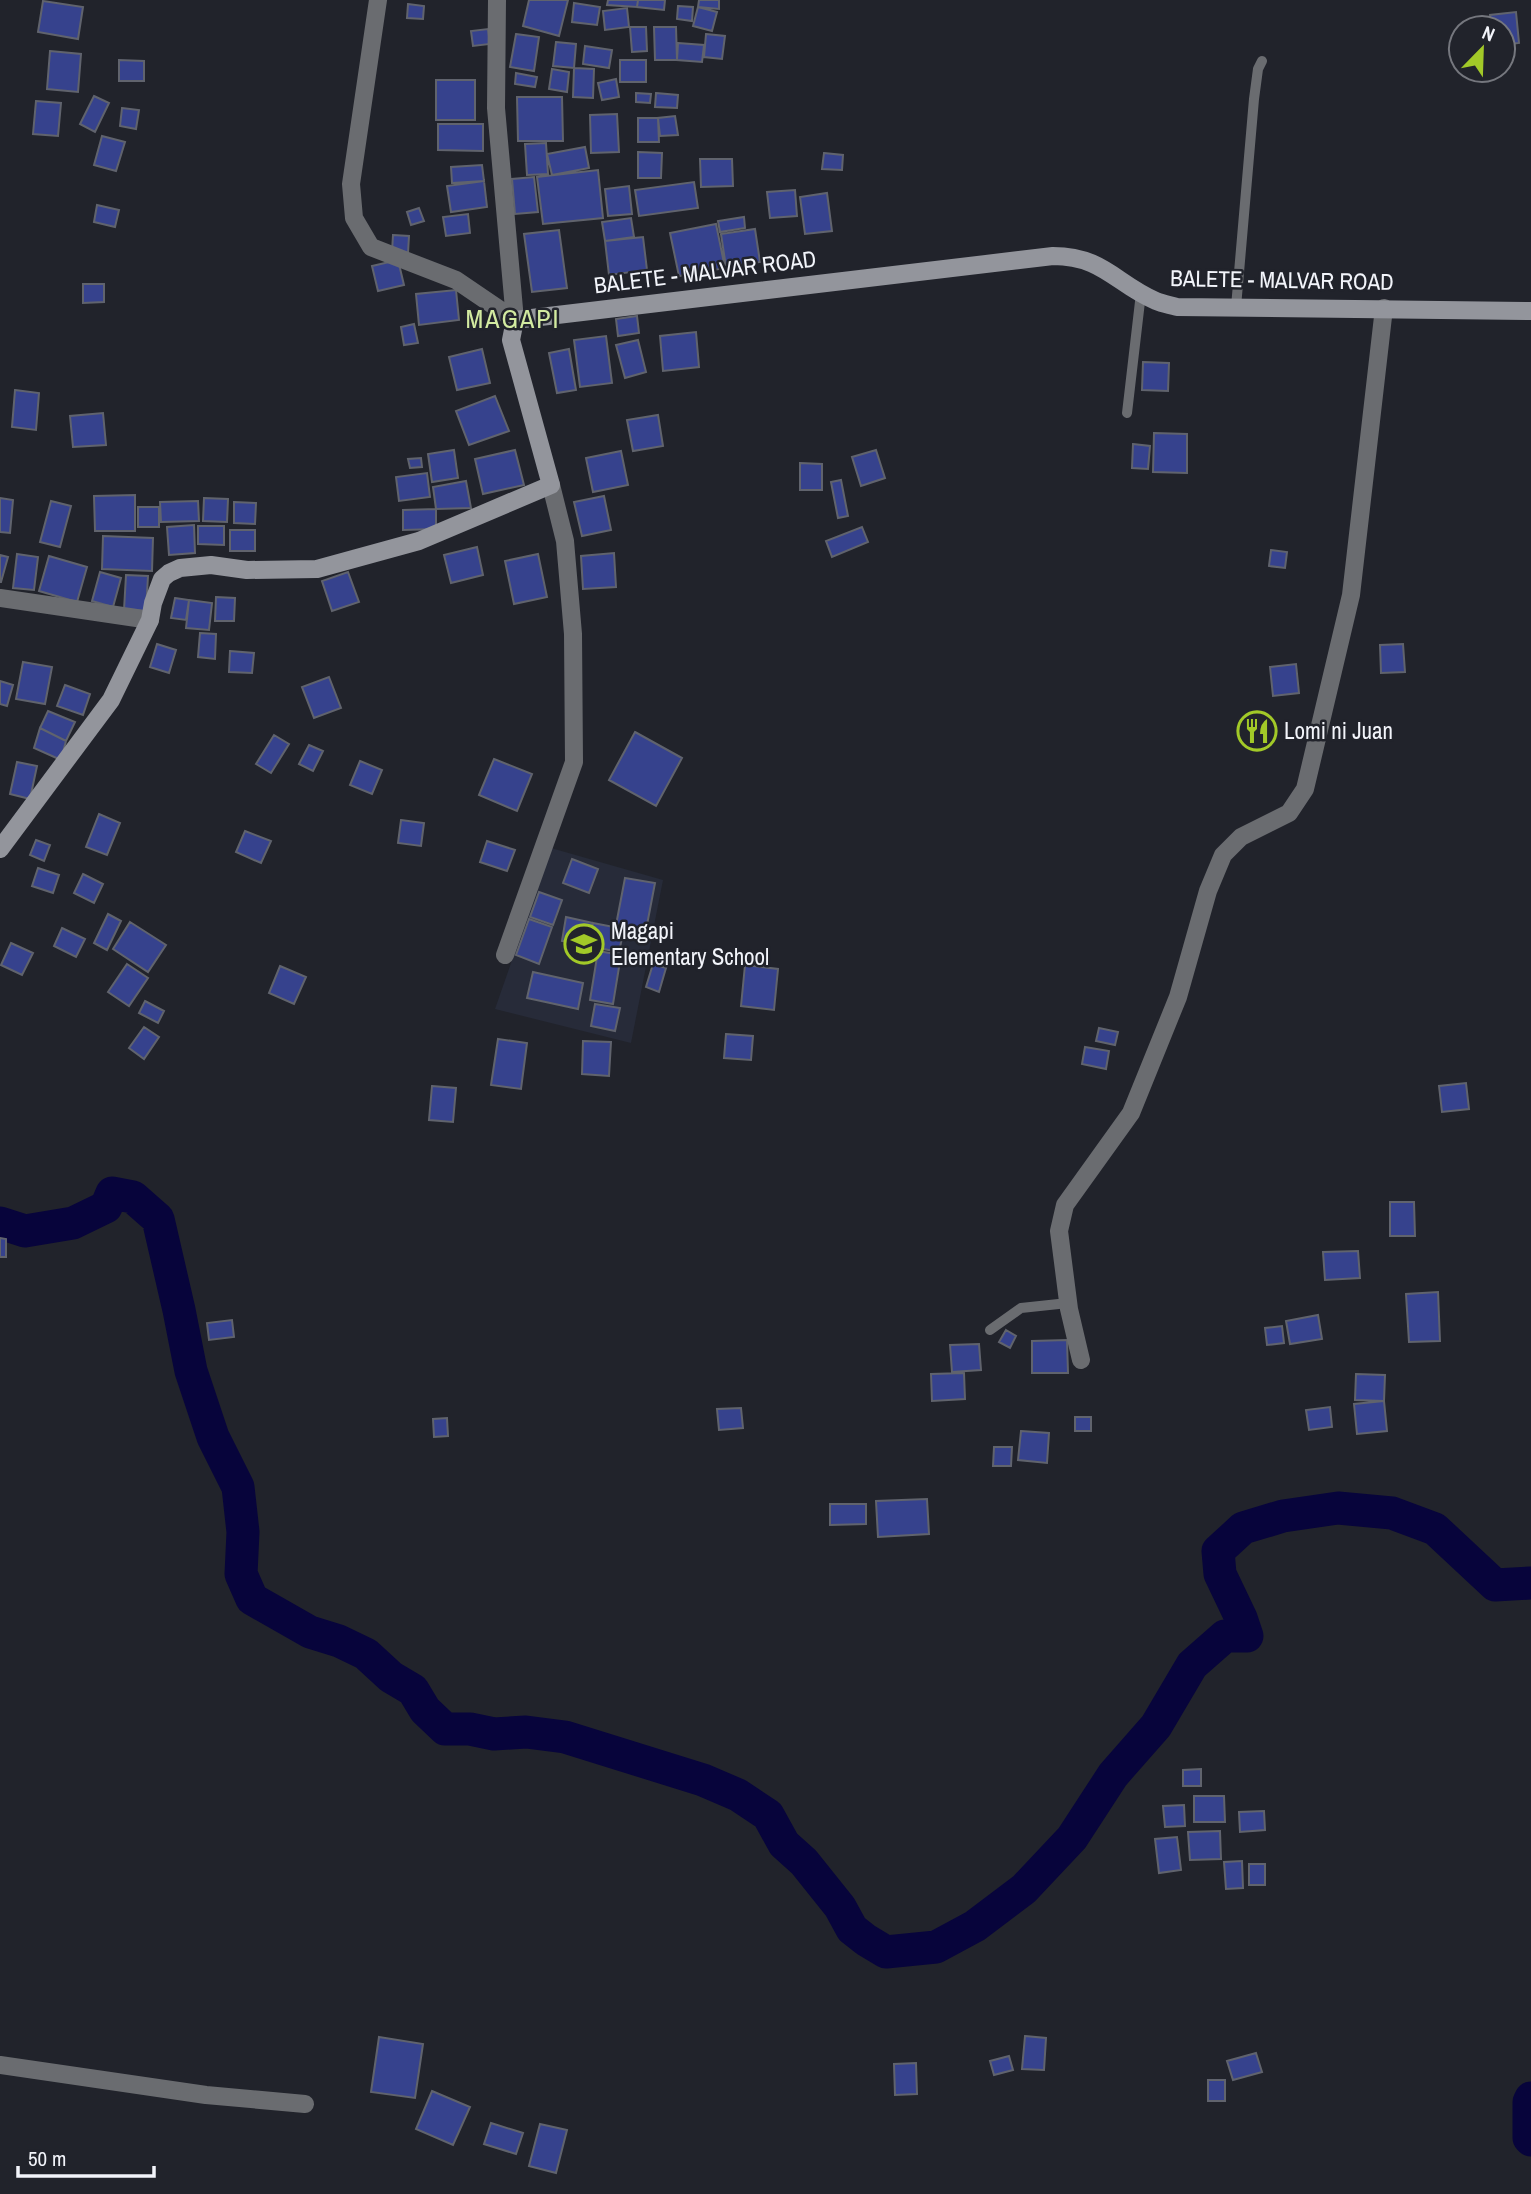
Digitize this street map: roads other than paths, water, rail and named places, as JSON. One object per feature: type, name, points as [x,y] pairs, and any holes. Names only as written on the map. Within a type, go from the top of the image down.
[{"type":"main road","name":"BALETE - MALVAR ROAD","points":[[515,320],[1053,256],[1084,259],[1157,302],[1177,307],[1531,310]]},
{"type":"main road","points":[[0,849],[111,700],[150,620],[162,579],[169,573],[180,568],[211,565],[247,570],[317,569],[419,541],[551,485],[511,340],[515,320]]},
{"type":"street","points":[[378,0],[351,184],[354,218],[371,247],[456,280],[515,320]]},
{"type":"street","points":[[497,0],[496,108],[515,320]]},
{"type":"street","points":[[1080,1360],[1059,1231],[1065,1205],[1131,1113],[1178,997],[1208,891],[1223,855],[1241,837],[1289,813],[1305,789],[1351,595],[1384,308]]},
{"type":"street","points":[[505,955],[574,762],[572,621],[565,541],[551,485]]},
{"type":"street","points":[[0,598],[150,620]]},
{"type":"street","points":[[0,2065],[206,2095],[305,2104]]},
{"type":"lane","points":[[1236,307],[1254,99],[1258,69],[1262,61]]},
{"type":"lane","points":[[1127,413],[1141,293]]},
{"type":"lane","points":[[990,1330],[1021,1308],[1069,1303]]},
{"type":"waterway","points":[[0,1223],[25,1231],[73,1223],[106,1207],[112,1193],[133,1197],[158,1219],[191,1371],[213,1437],[238,1487],[243,1532],[241,1574],[252,1599],[310,1632],[339,1641],[366,1654],[391,1677],[413,1690],[425,1710],[445,1729],[470,1729],[494,1734],[526,1732],[565,1737],[703,1780],[738,1795],[768,1815],[784,1844],[804,1862],[840,1907],[852,1929],[886,1952],[936,1947],[975,1926],[1024,1889],[1072,1838],[1113,1775],[1156,1726],[1192,1665],[1225,1636],[1247,1636],[1220,1574],[1218,1551],[1243,1528],[1283,1516],[1338,1508],[1392,1513],[1435,1529],[1495,1585],[1531,1583]]},
{"type":"waterway","points":[[1531,2098],[1531,2140]]},
{"type":"place","name":"Lomi ni Juan","points":[[1257,731]]},
{"type":"place","name":"Magapi Elementary School","points":[[584,944]]},
{"type":"district","name":"MAGAPI","points":[[513,319]]}]
